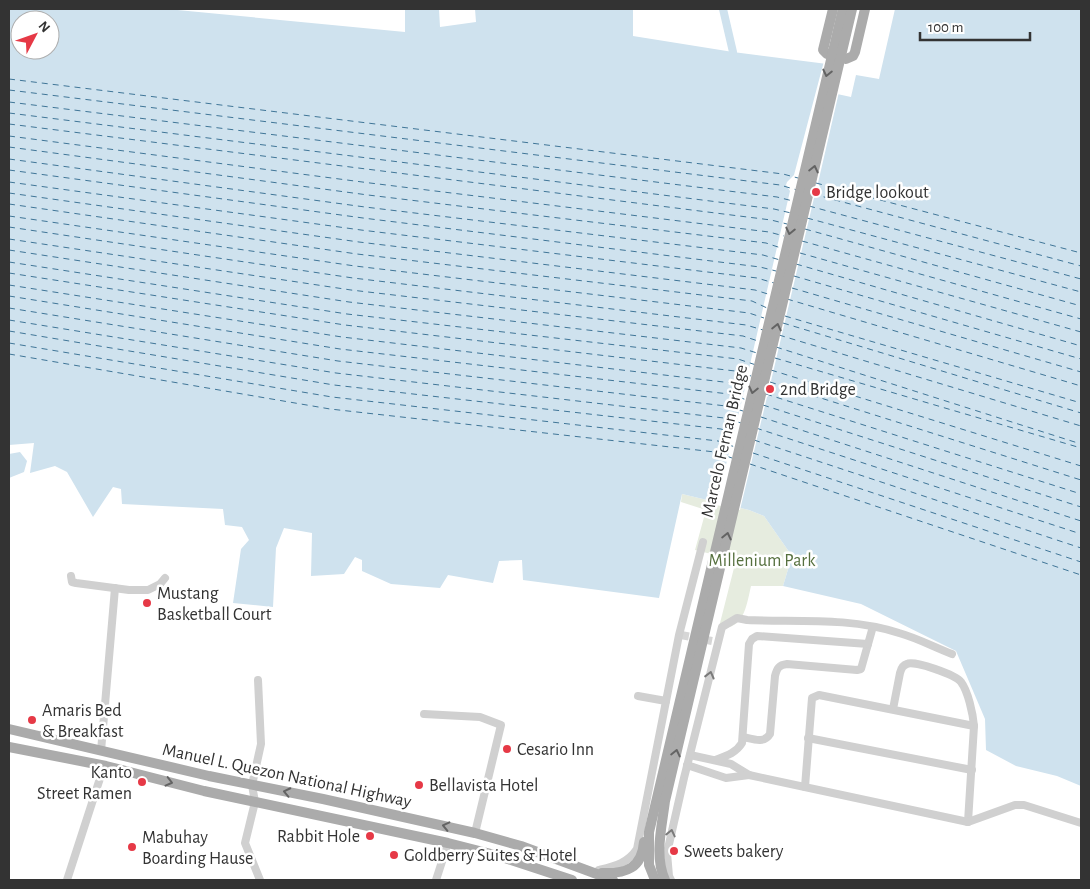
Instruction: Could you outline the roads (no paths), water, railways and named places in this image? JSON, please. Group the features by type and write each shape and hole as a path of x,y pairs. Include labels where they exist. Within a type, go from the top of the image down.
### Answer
{"main road":[{"path":"832,9 823,50 827,54 846,59 850,58 855,52 865,9"},
{"name":"Marcelo Fernan Bridge","path":"655,880 649,865 649,832 843,9"},
{"name":"Marcelo Fernan Bridge","path":"665,880 661,866 659,846 665,801 852,9"},
{"path":"593,872 617,874 625,872 640,857 643,849 649,798 694,610 707,582"},
{"name":"Manuel L. Quezon National Highway","path":"9,729 252,785 475,833 521,846 613,880"},
{"name":"Manuel L. Quezon National Highway","path":"9,747 104,766 255,802 448,843 517,861 572,880"},
{"path":"517,861 521,846"},
{"path":"647,880 653,870 659,846"}],"street":[{"path":"593,872 623,863 632,857 637,850 680,635 703,542"},
{"path":"71,576 72,582 76,583 129,590 148,590 160,584 165,578"},
{"path":"100,751 115,588"},
{"path":"671,880 667,853 715,642 722,627 737,618 755,621 820,621 871,627 899,633 952,654"},
{"path":"743,737 762,741 767,739 770,734 776,669 780,665 861,669 872,630"},
{"path":"715,760 731,754 739,748 743,737 749,644 752,639 757,636 868,644"},
{"path":"894,709 902,667 907,664 914,663 950,675 961,681 973,712 974,726 968,822"},
{"path":"258,680 261,744 252,785 255,802 245,843 260,880"},
{"path":"805,787 812,698 819,695 974,726"},
{"path":"638,696 666,701"},
{"path":"424,714 480,717 501,724 475,833"},
{"path":"808,738 972,770"},
{"path":"690,755 731,764 749,775 968,822 1015,805 1024,805 1081,823"},
{"path":"687,765 726,778 749,775"},
{"path":"67,880 104,766"},
{"path":"436,880 448,843"}],"water":[{"path":"9,9 167,9 405,32 405,9 439,9 440,27 476,22 475,9 633,9 633,36 733,52 835,65 828,92 851,97 856,75 879,79 895,9 1081,9 1081,786 1057,776 1016,766 986,750 985,719 956,651 861,604 783,586 792,556 764,516 749,510 682,494 659,598 523,580 522,560 499,561 493,583 448,575 440,588 391,584 362,571 362,560 355,557 344,574 311,576 312,533 284,528 276,548 273,607 233,603 241,549 249,540 242,527 225,525 223,509 122,504 121,489 113,487 93,517 67,472 55,466 30,473 34,443 9,445"},
{"path":"20,452 27,461 24,472 9,478 9,454"}],"waterway":[{"path":"723,9 733,52"}],"tunnel":[{"path":"681,635 712,641"}],"place":[{"name":"Bridge lookout","path":"816,192"},
{"name":"2nd Bridge","path":"770,389"},
{"name":"Mustang Basketball Court","path":"147,603"},
{"name":"Amaris Bed & Breakfast","path":"32,720"},
{"name":"Cesario Inn","path":"507,749"},
{"name":"Kanto Street Ramen","path":"142,782"},
{"name":"Bellavista Hotel","path":"419,785"},
{"name":"Rabbit Hole","path":"370,836"},
{"name":"Mabuhay Boarding Hause","path":"132,847"},
{"name":"Sweets bakery","path":"674,851"},
{"name":"Goldberry Suites & Hotel","path":"394,855"}],"park label":[{"name":"Millenium Park","path":"762,560"}]}
